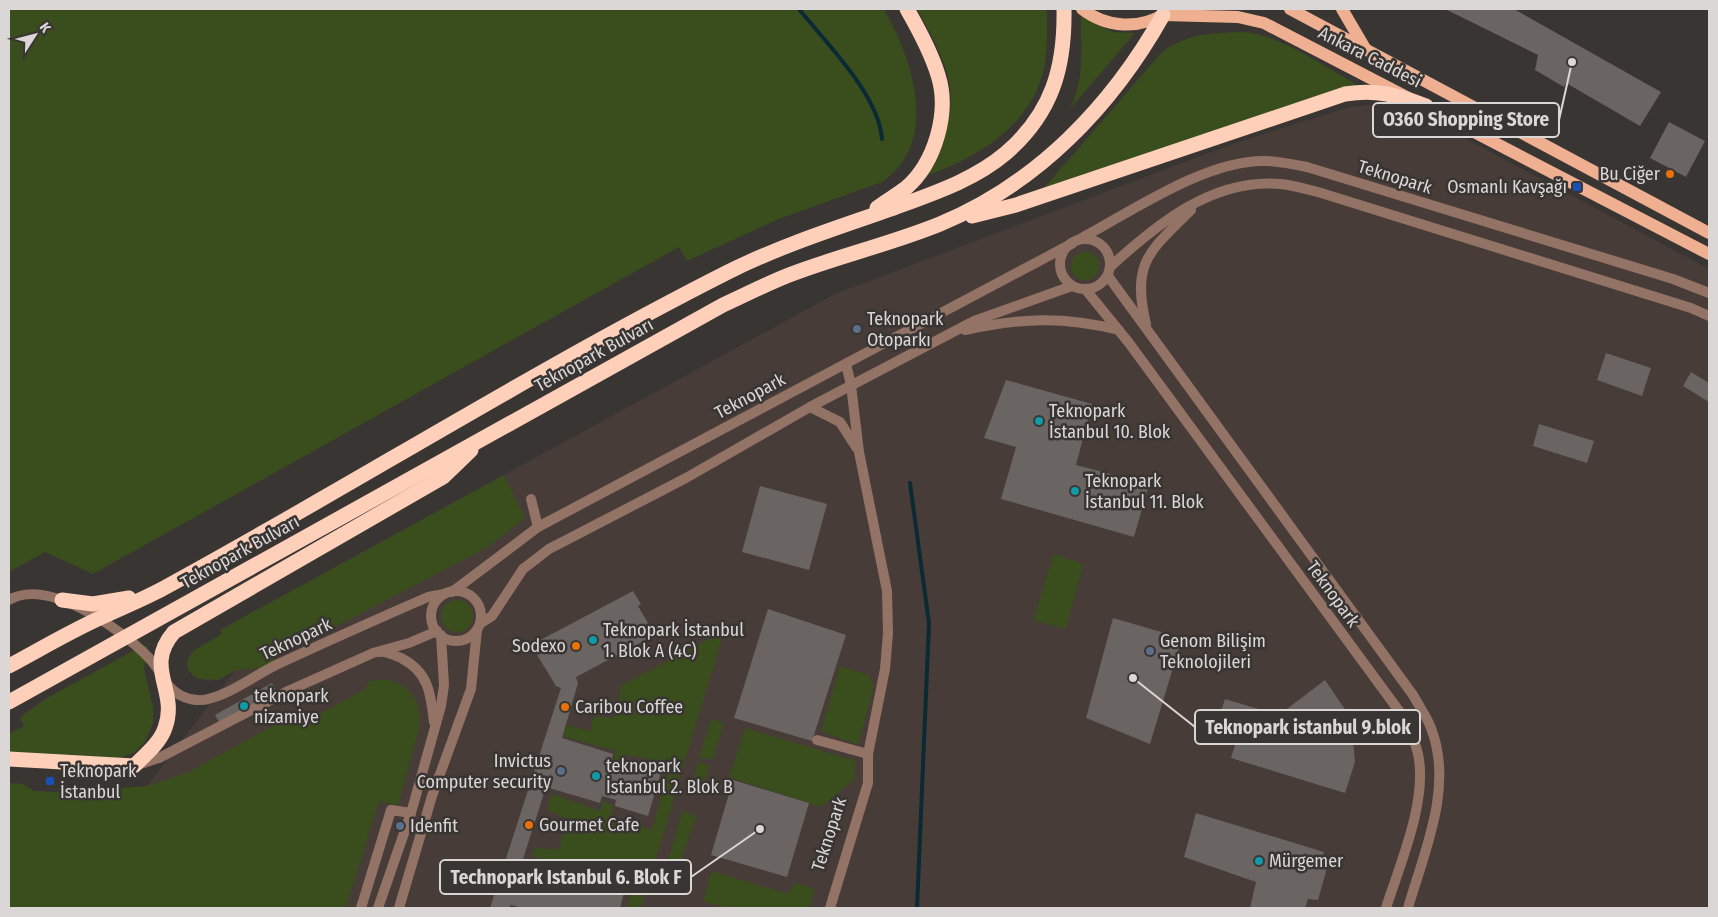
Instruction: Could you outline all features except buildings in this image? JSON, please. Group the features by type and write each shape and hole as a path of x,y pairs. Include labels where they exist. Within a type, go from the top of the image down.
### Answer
{"highway":[{"path":"859,220 907,187 927,161 937,138 942,110 939,77 923,38 907,9"},
{"name":"Teknopark Bulvarı","path":"9,666 99,618 162,589 507,393 719,277 780,249 968,178 1004,155 1045,107 1055,86 1063,40 1064,9"},
{"name":"Teknopark Bulvarı","path":"9,702 481,439 752,291 790,274 939,224 976,208 1009,189 1084,125 1135,62 1168,12"},
{"path":"939,224 1016,205 1345,94 1372,92 1394,94 1426,106"},
{"path":"9,759 134,766 159,739 166,727 168,702 160,653 164,643 174,632 443,477 481,439"},
{"path":"62,600 94,604 114,602 162,589"}],"main road":[{"path":"1082,9 1101,21 1127,26 1140,24 1168,12"},
{"name":"Ankara Caddesi","path":"1290,9 1709,233"},
{"path":"1342,9 1366,50"},
{"name":"Ankara Caddesi","path":"1168,12 1238,17 1264,22 1709,254"}],"street":[{"name":"Teknopark","path":"378,908 410,813 434,729 444,685 439,633 432,622 432,614 438,600 538,527 1208,172 1250,162 1280,162 1307,167 1673,279 1709,293"},
{"name":"Teknopark","path":"1386,908 1410,831 1420,786 1418,755 1409,728 1402,714 1118,330 1086,290 1099,286 1109,271 1164,222 1202,199 1232,187 1248,184 1281,184 1295,186 1690,308 1709,316"},
{"name":"Teknopark","path":"1147,329 1140,303 1139,283 1145,263 1162,238 1202,199"},
{"name":"Teknopark","path":"1075,241 1090,240 1102,245 1109,255 1109,271 1147,329 1412,695 1432,729 1439,762 1439,789 1430,835 1408,908"},
{"path":"1075,241 1064,252 1060,264 1063,276 1072,286 1086,290"},
{"path":"134,766 159,758 288,691 373,653 409,644 439,633 456,641 471,636 492,616 523,569 539,555 686,478 810,407 952,333 994,312 1072,286"},
{"path":"952,333 995,324 1035,319 1078,321 1118,330"},
{"name":"Teknopark","path":"830,908 868,784 868,754 885,669 889,614 882,559 859,452 851,385 846,364"},
{"name":"Teknopark","path":"810,407 840,422 859,452"},
{"path":"530,498 538,527"},
{"name":"Teknopark","path":"165,683 188,698 207,700 274,666 428,596 448,593"},
{"path":"399,908 432,796 471,689 479,627 479,606 475,599 468,594 448,593"},
{"path":"9,600 20,594 32,594 62,600 99,618 127,637 150,658 165,683"},
{"name":"Teknopark","path":"373,653 383,652 400,658 423,674 430,689 434,729"},
{"path":"818,740 868,754"},
{"name":"Teknopark","path":"823,908 861,788 869,771"},
{"path":"362,908 391,810 410,813"}],"shaded area":[{"path":"1370,105 1398,107 1418,113 1709,269 1709,908 9,908 9,783 23,784 34,791 101,794 109,789 127,790 147,786 235,671 210,681 194,677 188,670 187,661 189,656 222,634 220,630 835,294 1235,143 1350,107"}],"green space":[{"path":"9,9 884,9 904,51 911,75 916,99 916,123 911,145 900,165 882,182 779,219 687,261 679,247 93,574 45,552 9,572"},
{"path":"917,9 1046,9 1047,14 1043,74 1032,99 1022,115 1009,128 979,151 928,175 947,127 950,90 947,72 940,53"},
{"path":"1081,15 1113,32 1135,33 1070,109 1080,73"},
{"path":"1244,32 1258,34 1287,45 1356,84 1044,188 1162,52 1181,41 1201,35"},
{"path":"1085,252 1095,256 1099,266 1095,276 1085,280 1075,276 1071,266 1075,256"},
{"path":"504,475 525,518 488,547 335,627 325,626 277,652 274,666 236,670 218,680 198,679 188,670 187,661 193,651 222,634 220,630"},
{"path":"1054,554 1083,564 1066,629 1033,620"},
{"path":"457,600 463,601 468,605 472,610 472,622 468,627 463,631 457,632 451,631 446,627 442,622 441,616 442,610 446,605 451,601"},
{"path":"724,631 641,908 627,908 633,887 591,875 589,881 579,878 581,871 533,856 536,847 558,850 568,820 547,809 552,794 600,811 603,801 613,805 611,817 652,830 669,765 627,754 623,766 613,762 616,751 563,736 567,725 590,731 594,716 614,718 622,685"},
{"path":"142,646 148,646 144,669 153,708 153,723 146,740 135,752 120,758 9,754 9,734 24,726 20,717 47,698"},
{"path":"840,666 868,675 874,686 858,745 821,731"},
{"path":"386,679 402,686 413,696 419,711 419,728 398,806 379,801 346,908 9,908 9,783 23,784 34,791 101,794 109,789 147,786 189,772 298,712 318,715 365,689 369,681"},
{"path":"711,719 724,723 713,759 699,758"},
{"path":"745,728 856,761 854,780 821,807 729,777"},
{"path":"698,762 710,766 703,785 692,784"},
{"path":"683,810 696,817 673,884 661,883"},
{"path":"712,871 788,894 795,883 815,889 809,908 726,908 703,901"}],"waterway":[{"path":"799,9 862,87 879,122 882,139"},
{"path":"910,483 929,623 917,908"}],"place":[{"name":"O360 Shopping Store","path":"1572,62"},
{"name":"Bu Ciğer","path":"1670,174"},
{"name":"Osmanlı Kavşağı","path":"1577,187"},
{"name":"Teknopark Otoparkı","path":"857,329"},
{"name":"Teknopark İstanbul 10. Blok","path":"1039,421"},
{"name":"Teknopark İstanbul 11. Blok","path":"1075,491"},
{"name":"Teknopark İstanbul 1. Blok A (4C)","path":"593,640"},
{"name":"Sodexo","path":"576,646"},
{"name":"Genom Bilişim Teknolojileri","path":"1150,651"},
{"name":"Teknopark istanbul 9.blok","path":"1133,678"},
{"name":"teknopark nizamiye","path":"244,706"},
{"name":"Caribou Coffee","path":"565,707"},
{"name":"Invictus Computer security","path":"561,771"},
{"name":"teknopark İstanbul 2. Blok B","path":"596,776"},
{"name":"Teknopark İstanbul","path":"50,781"},
{"name":"Gourmet Cafe","path":"529,825"},
{"name":"Idenfit","path":"400,826"},
{"name":"Technopark Istanbul 6. Blok F","path":"760,829"},
{"name":"Mürgemer","path":"1259,861"}]}
